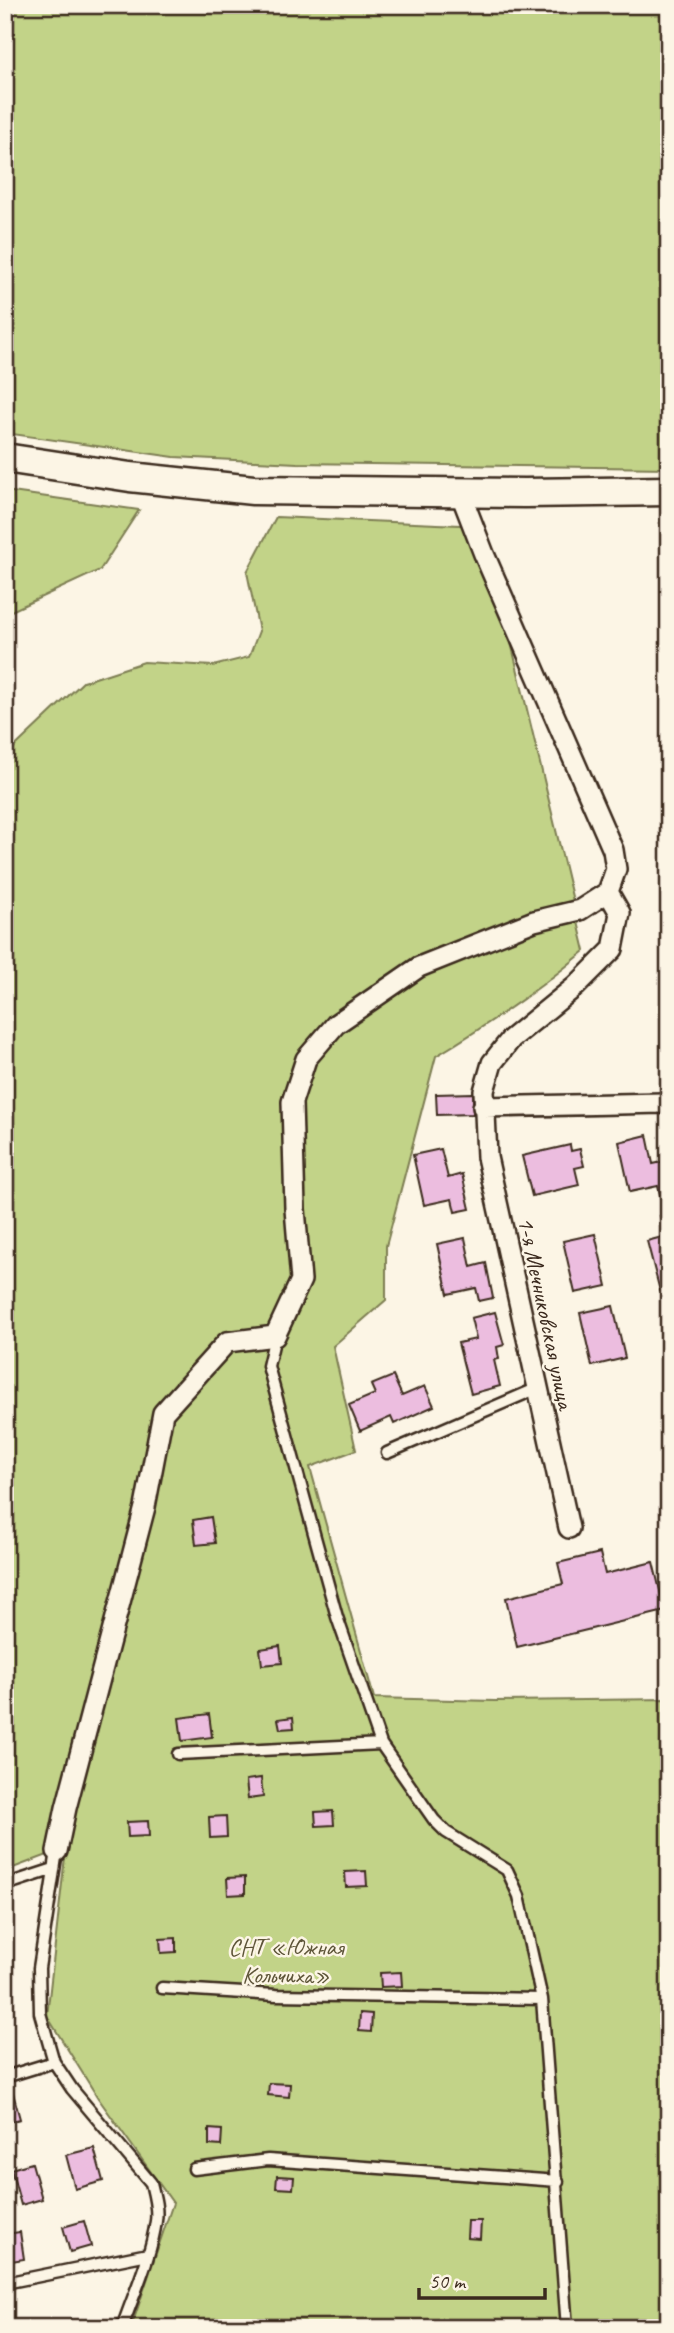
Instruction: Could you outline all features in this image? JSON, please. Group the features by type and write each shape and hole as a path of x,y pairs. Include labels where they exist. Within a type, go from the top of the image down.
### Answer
{"main road":[{"path":"5,458 130,477 253,490 669,491"}],"street":[{"path":"56,1860 66,1808 145,1507 163,1413 227,1342 275,1336 301,1280 295,1209 292,1102 306,1059 336,1024 419,967 534,921 580,910 608,892 616,869 614,850 484,554 460,492"},
{"name":"1-я Мечниковская улица","path":"569,1528 487,1157 484,1091 492,1063 511,1039 576,986 613,949 620,913 608,892"},
{"path":"484,1108 669,1105"}],"lane":[{"path":"275,1336 268,1366 337,1617 381,1744 434,1820 446,1832 507,1870 519,1896 542,1998 558,2181 567,2328"},
{"path":"387,1453 538,1388"},
{"path":"178,1754 381,1744"},
{"path":"5,1885 56,1860"},
{"path":"56,1860 39,1968 40,2013 54,2062 72,2090 151,2183 157,2219 148,2254 122,2328"},
{"path":"162,1988 276,1996 542,1998"},
{"path":"5,2077 54,2062"},
{"path":"194,2169 268,2160 558,2181"},
{"path":"5,2283 148,2254"}],"green space":[{"path":"5,5 669,5 669,468 297,463 174,457 5,433"},
{"path":"5,491 139,510 100,570 5,614"},
{"name":"СНТ «Южная Кольчиха»","path":"276,517 483,526 585,951 513,1006 436,1056 386,1246 386,1300 333,1346 356,1450 310,1467 374,1698 494,1701 669,1699 669,2328 131,2328 173,2203 98,2098 47,2016 66,1848 5,1871 5,756 83,682 144,662 213,666 249,657 259,631 247,572"}],"building":[{"path":"473,1093 473,1114 437,1115 436,1094"},
{"path":"647,1135 653,1164 667,1161 669,1197 661,1199 658,1186 630,1192 619,1142"},
{"path":"570,1145 571,1151 580,1149 584,1166 575,1168 579,1185 532,1196 522,1156"},
{"path":"441,1149 448,1178 462,1174 470,1209 455,1212 452,1199 424,1205 413,1155"},
{"path":"669,1213 669,1289 660,1291 647,1241 666,1236 660,1216"},
{"path":"595,1234 607,1286 575,1293 563,1241"},
{"path":"465,1238 471,1267 486,1263 493,1298 479,1301 476,1288 448,1294 437,1244"},
{"path":"613,1306 625,1358 592,1366 580,1313"},
{"path":"495,1312 504,1345 497,1347 499,1359 494,1360 500,1386 471,1394 458,1343 476,1339 471,1318"},
{"path":"393,1376 402,1396 425,1386 434,1406 394,1424 391,1417 360,1431 349,1405 375,1394 371,1385"},
{"path":"211,1517 215,1543 196,1545 193,1520"},
{"path":"600,1553 605,1574 653,1562 665,1611 517,1647 506,1598 563,1584 558,1563"},
{"path":"280,1646 282,1663 262,1665 260,1649"},
{"path":"209,1714 212,1737 182,1741 179,1718"},
{"path":"293,1717 294,1728 280,1729 278,1719"},
{"path":"261,1778 263,1797 248,1799 246,1780"},
{"path":"333,1811 334,1825 316,1826 315,1812"},
{"path":"226,1816 227,1837 210,1838 209,1817"},
{"path":"148,1821 149,1836 128,1837 127,1822"},
{"path":"366,1871 367,1886 346,1887 345,1872"},
{"path":"245,1877 245,1894 228,1895 227,1878"},
{"path":"176,1938 176,1952 161,1953 160,1939"},
{"path":"401,1972 402,1986 381,1987 380,1973"},
{"path":"360,2013 372,2014 371,2032 359,2031"},
{"path":"269,2083 290,2084 289,2097 268,2095"},
{"path":"13,2093 20,2119 5,2123 5,2095"},
{"path":"209,2129 222,2130 221,2146 209,2145"},
{"path":"94,2148 103,2181 75,2189 66,2155"},
{"path":"32,2163 42,2199 21,2205 11,2169"},
{"path":"277,2176 294,2177 293,2189 276,2188"},
{"path":"84,2221 91,2246 70,2252 63,2227"},
{"path":"468,2221 481,2221 480,2239 467,2238"},
{"path":"20,2232 24,2259 5,2262 5,2234"}]}
